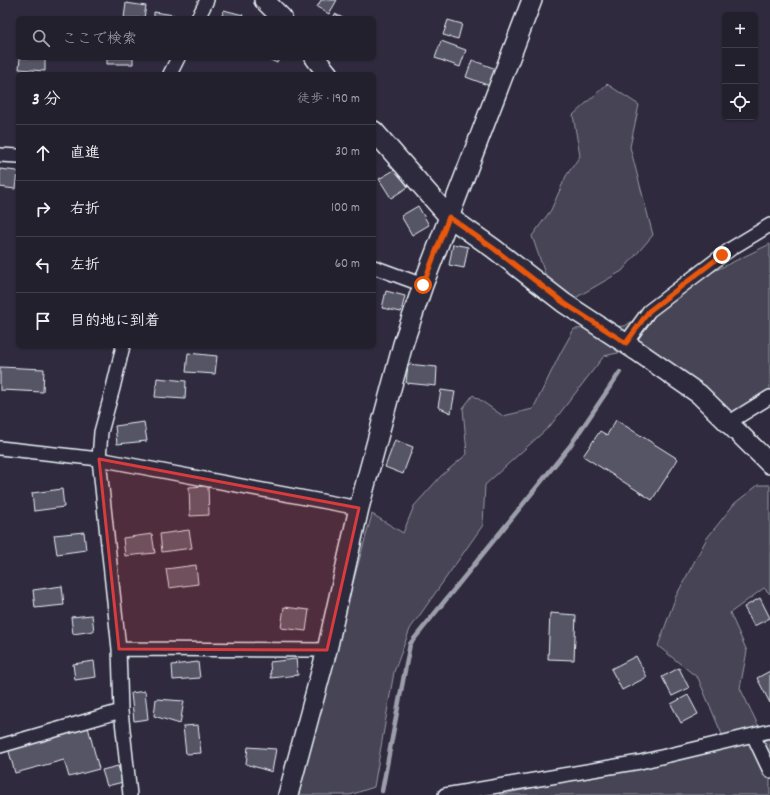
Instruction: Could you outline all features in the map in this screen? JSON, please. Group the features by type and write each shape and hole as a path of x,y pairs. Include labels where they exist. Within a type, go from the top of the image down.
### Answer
{"street":[{"path":"199,16 207,0"},
{"path":"264,0 280,16"},
{"path":"288,795 327,650 359,508 402,344 423,285 532,0"},
{"path":"171,72 177,60"},
{"path":"317,60 326,72"},
{"path":"376,133 449,217 493,248 564,303 626,343 699,394 770,464"},
{"path":"0,155 16,156"},
{"path":"626,343 649,311 732,248 770,225"},
{"path":"376,268 423,285"},
{"path":"122,348 101,432 99,459 119,649 121,711 130,795"},
{"path":"728,423 770,397"},
{"path":"0,448 99,459 359,508"},
{"path":"119,649 327,650"},
{"path":"0,746 121,711"},
{"path":"445,795 640,762 770,731"},
{"path":"753,735 770,771"}],"highlighted area":[{"path":"99,459 359,508 327,650 119,649"}],"shaded area":[{"path":"607,84 639,105 630,147 653,235 622,271 577,297 552,294 532,236 551,210 566,176 580,156 573,115"},
{"path":"770,244 770,397 737,417 645,347 604,356 550,426 485,485 483,525 410,629 394,672 374,787 350,795 294,795 372,514 403,533 414,506 441,476 467,454 463,408 473,395 503,416 533,409 574,329 625,326 679,288"},
{"path":"758,485 770,485 770,594 764,588 730,613 747,651 740,688 759,727 723,737 698,678 658,646 676,596 707,538 735,503"},
{"path":"770,739 770,795 499,795"}],"building":[{"path":"321,0 337,0 329,14 317,7"},
{"path":"126,3 146,6 144,16 124,16"},
{"path":"224,10 243,15 243,16 222,16"},
{"path":"154,12 174,15 174,16 154,16"},
{"path":"448,20 462,24 458,39 443,35"},
{"path":"441,41 466,50 460,67 435,58"},
{"path":"20,60 45,60 45,71 19,69"},
{"path":"107,60 133,60 133,64 107,64"},
{"path":"270,60 279,60 277,63"},
{"path":"472,60 496,69 490,86 466,77"},
{"path":"0,169 16,171 15,189 0,187"},
{"path":"396,169 408,187 391,198 379,179"},
{"path":"418,206 429,225 412,235 401,216"},
{"path":"453,244 468,247 464,268 449,265"},
{"path":"386,291 405,296 401,312 382,308"},
{"path":"188,353 217,356 215,374 186,372"},
{"path":"408,364 437,367 436,386 406,383"},
{"path":"0,367 44,369 43,392 0,390"},
{"path":"157,378 186,381 185,399 155,397"},
{"path":"441,390 455,392 451,413 438,407"},
{"path":"616,420 678,459 652,500 583,456 600,431 607,435"},
{"path":"144,422 147,441 117,444 115,426"},
{"path":"395,440 413,447 403,474 385,467"},
{"path":"208,486 209,515 190,516 189,487"},
{"path":"62,489 64,507 34,511 32,493"},
{"path":"189,530 192,548 162,552 160,534"},
{"path":"84,532 86,550 57,554 54,535"},
{"path":"152,534 155,553 125,556 123,538"},
{"path":"196,565 198,584 169,588 166,569"},
{"path":"62,586 64,605 35,608 33,590"},
{"path":"760,598 770,618 754,626 744,607"},
{"path":"284,607 309,610 306,631 281,628"},
{"path":"550,613 576,615 574,660 548,659"},
{"path":"92,615 94,631 73,634 71,617"},
{"path":"636,656 647,677 622,690 611,669"},
{"path":"296,659 298,675 271,678 270,662"},
{"path":"94,661 96,677 75,680 73,664"},
{"path":"198,662 200,678 173,680 172,665"},
{"path":"679,668 689,688 672,696 662,677"},
{"path":"770,671 770,703 757,678"},
{"path":"145,691 148,719 134,721 131,693"},
{"path":"688,695 698,714 681,723 671,704"},
{"path":"156,699 184,701 180,724 154,716"},
{"path":"198,725 201,753 186,754 183,726"},
{"path":"88,727 99,769 69,777 64,760 15,773 8,748"},
{"path":"248,747 276,749 272,772 246,764"},
{"path":"118,766 123,782 107,786 102,770"}],"waterway":[{"path":"382,791 410,644 570,446 620,372"}],"route":[{"path":"423,285 449,217 493,248 564,303 626,343 649,311 722,255"}]}
